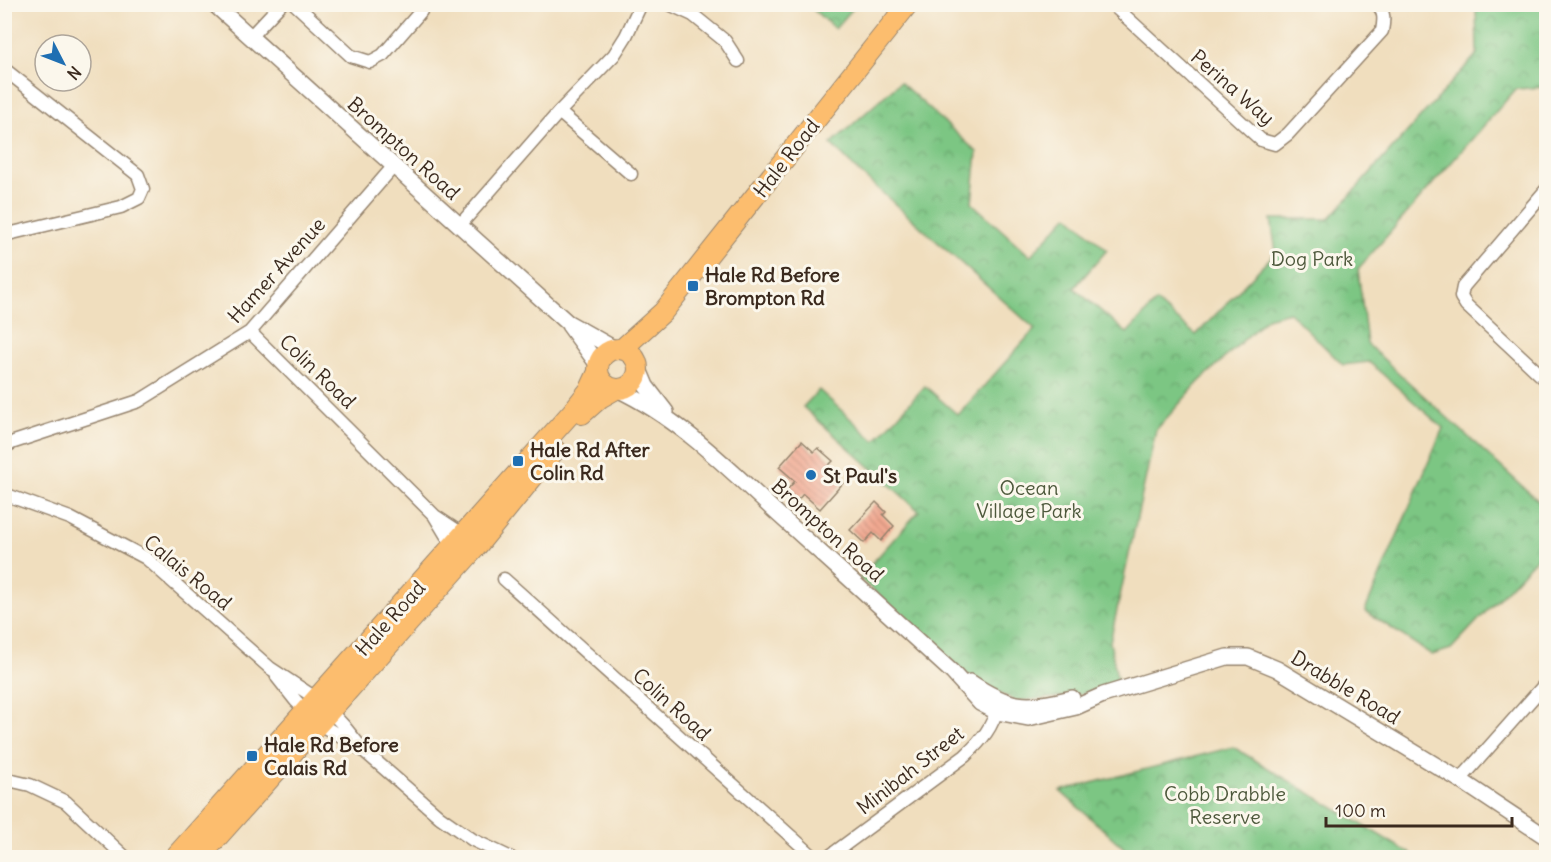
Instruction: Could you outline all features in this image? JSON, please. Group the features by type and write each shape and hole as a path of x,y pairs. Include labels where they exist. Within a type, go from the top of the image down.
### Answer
{"main road":[{"name":"Hale Road","path":"618,349 663,312 908,4"},
{"name":"Hale Road","path":"638,366 663,312"},
{"path":"618,349 629,352 635,358 638,366 635,380 630,385 616,389 604,384 598,369 601,358 607,352 618,349"},
{"name":"Hale Road","path":"465,546 590,389 598,369"},
{"name":"Hale Road","path":"199,858 318,711 465,546 539,471 583,413 600,398 616,389"},
{"name":"Hale Road","path":"174,858 318,711"}],"street":[{"name":"Brompton Road","path":"214,4 567,322 598,369"},
{"path":"250,37 281,4"},
{"path":"296,4 351,56 370,62 383,55 422,11"},
{"path":"460,225 559,112 614,55 641,4"},
{"path":"669,4 693,15 725,40 738,61"},
{"name":"Perina Way","path":"1112,4 1261,140 1275,144 1288,134 1382,30 1385,19 1377,4"},
{"path":"4,69 138,175 144,189 139,198 122,207 4,235"},
{"path":"559,112 631,174"},
{"name":"Hamer Avenue","path":"4,447 140,401 250,332 393,167"},
{"path":"1546,190 1463,287 1461,297 1546,380"},
{"name":"Brompton Road","path":"567,322 618,349"},
{"name":"Colin Road","path":"250,332 434,515 446,535 465,546"},
{"name":"Brompton Road","path":"638,366 646,386 673,422"},
{"name":"Brompton Road","path":"616,389 651,406 673,422 734,473 952,672 980,703 999,706"},
{"name":"Calais Road","path":"4,494 70,518 146,558 318,711 344,724 363,750 440,817 473,840 511,858"},
{"name":"Colin Road","path":"504,579 815,858"},
{"name":"Drabble Road","path":"999,706 1028,718 1076,707 1103,695 1227,657 1248,657 1277,669 1460,780 1546,837"},
{"path":"1460,780 1546,683"},
{"name":"Minibah Street","path":"827,858 965,756 984,738 999,706"},
{"path":"4,779 30,786 66,802 126,857"}],"green space":[{"path":"808,5 856,5 835,29"},
{"name":"Ocean Village Park","path":"1476,5 1546,5 1546,87 1516,89 1358,269 1367,344 1546,508 1546,548 1451,649 1432,655 1365,611 1443,428 1369,362 1343,365 1289,312 1267,318 1198,383 1156,430 1110,642 1118,683 1075,696 1016,701 974,681 859,578 919,511 803,407 819,390 875,441 925,386 958,415 1035,329 859,172 831,144 900,82 977,152 972,203 1030,256 1068,215 1107,250 1074,288 1127,333 1156,302 1196,335 1276,252 1271,219 1329,219 1477,54"},
{"name":"Cobb Drabble Reserve","path":"1233,747 1416,857 1134,857 1060,791"}],"building":[{"name":"St Paul's","path":"802,441 814,452 818,448 833,461 826,468 843,483 820,509 803,494 797,501 786,491 795,481 779,467"},
{"path":"876,502 886,512 883,515 894,526 881,541 873,533 864,543 850,530"}],"place":[{"name":"Hale Rd Before Brompton Rd","path":"693,286"},
{"name":"Hale Rd After Colin Rd","path":"518,461"},
{"name":"St Paul's","path":"811,475"},
{"name":"Hale Rd Before Calais Rd","path":"252,756"}],"park label":[{"name":"Dog Park","path":"1312,258"}]}
